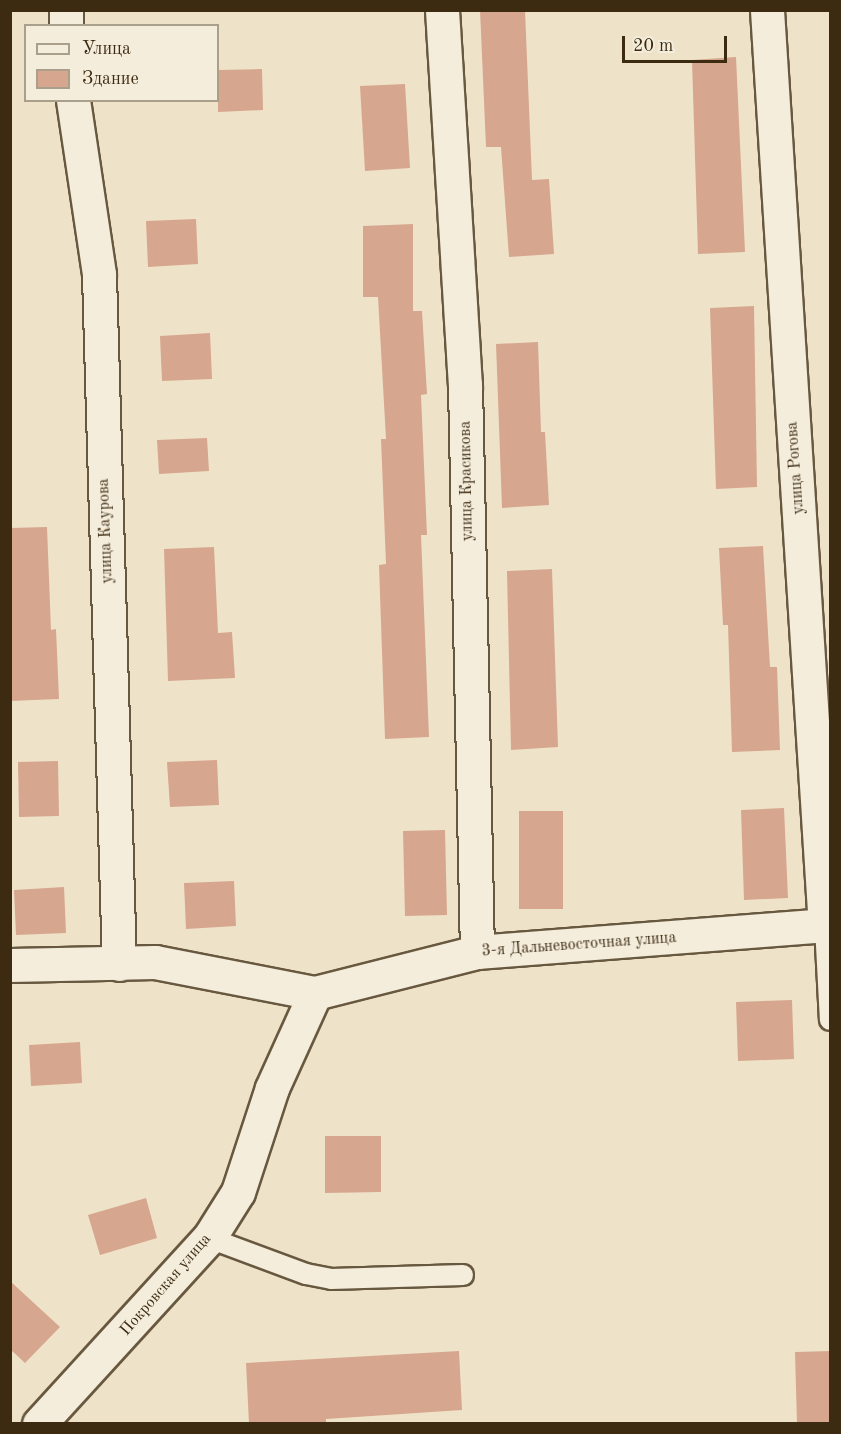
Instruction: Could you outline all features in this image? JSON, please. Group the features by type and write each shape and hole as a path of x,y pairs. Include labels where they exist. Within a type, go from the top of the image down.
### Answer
{"street":[{"name":"улица Красикова","path":"442,10 465,385 477,952"},
{"name":"улица Рогова","path":"766,10 828,926"},
{"name":"улица Каурова","path":"73,102 99,275 119,964"},
{"name":"3-я Дальневосточная улица","path":"10,966 155,962 315,993 477,952 828,926"},
{"name":"Покровская улица","path":"39,1424 209,1238 238,1192 272,1088 315,993"}],"lane":[{"path":"828,926 831,1020"},
{"path":"209,1238 306,1274 331,1279 463,1275"}],"building":[{"path":"480,10 525,10 532,180 549,179 554,254 509,257 501,147 486,147"},
{"path":"736,57 745,252 698,254 692,60"},
{"path":"262,69 263,110 218,112 219,70"},
{"path":"405,84 410,168 365,171 360,86"},
{"path":"196,219 198,264 148,267 146,221"},
{"path":"413,224 413,311 422,311 427,394 421,395 427,535 421,535 429,737 385,739 379,565 386,564 381,439 386,439 378,297 363,297 363,226"},
{"path":"754,306 757,487 716,489 710,308"},
{"path":"210,333 212,379 162,381 160,336"},
{"path":"538,342 541,432 545,432 549,505 502,508 496,344"},
{"path":"207,438 209,471 159,474 157,440"},
{"path":"47,527 51,630 56,629 59,699 10,701 10,528"},
{"path":"763,546 770,667 777,667 780,750 732,752 728,625 723,625 719,548"},
{"path":"214,547 218,633 232,632 235,678 168,681 164,549"},
{"path":"552,569 558,747 511,750 507,571"},
{"path":"217,760 219,805 170,807 167,762"},
{"path":"58,761 59,816 19,817 18,762"},
{"path":"784,808 788,898 744,900 741,810"},
{"path":"519,811 563,811 563,909 519,909"},
{"path":"445,830 447,915 405,916 403,831"},
{"path":"234,881 236,926 186,929 184,883"},
{"path":"64,887 66,933 16,935 14,890"},
{"path":"792,1000 794,1059 738,1061 736,1002"},
{"path":"80,1042 82,1083 31,1086 29,1045"},
{"path":"325,1136 381,1136 381,1192 325,1193"},
{"path":"146,1198 157,1238 100,1255 88,1215"},
{"path":"10,1281 60,1327 25,1363 10,1349"},
{"path":"459,1351 462,1410 326,1419 326,1424 249,1424 246,1363"},
{"path":"831,1351 831,1424 797,1424 795,1352"}]}
